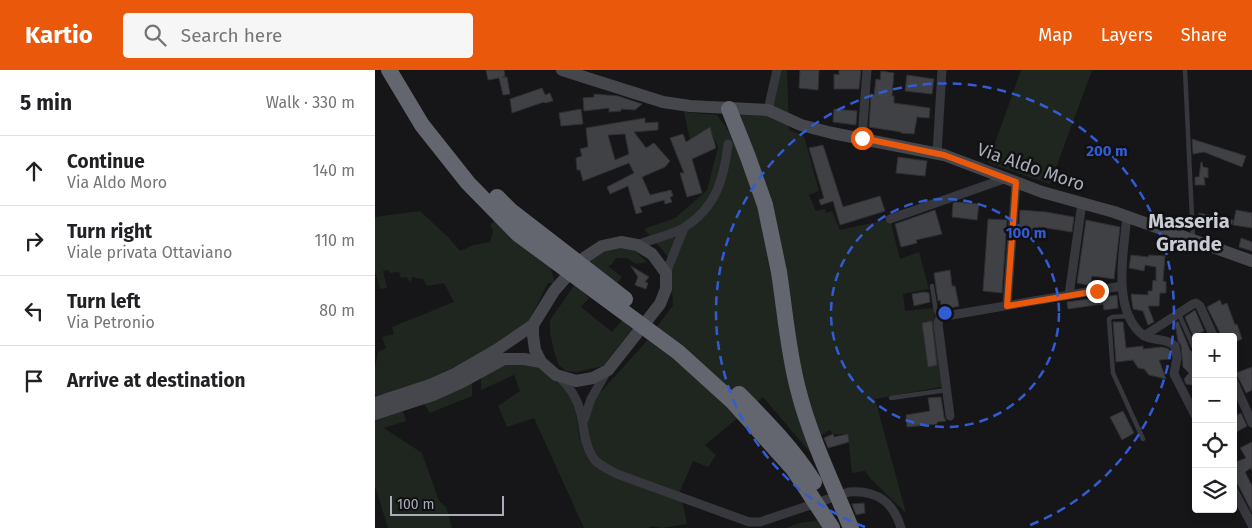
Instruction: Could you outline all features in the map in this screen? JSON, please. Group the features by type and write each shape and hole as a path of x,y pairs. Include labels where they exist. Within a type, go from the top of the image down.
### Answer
{"highway":[{"path":"389,70 422,125 468,183 518,234 678,352 732,401 794,470 832,528"},
{"path":"401,70 431,119 476,176 510,210 719,374 773,427 800,459 843,528"},
{"path":"729,109 765,205 779,272 788,340 798,390 814,440 851,528"}],"street":[{"path":"562,70 663,102 729,109 768,110 777,70"},
{"path":"862,138 867,70"},
{"path":"937,153 942,70"},
{"name":"Via Aldo Moro","path":"768,110 794,122 832,133 937,153 1042,192 1127,216 1252,261"},
{"path":"637,245 684,228 707,208 718,190 725,166 728,144"},
{"path":"891,219 1001,180 1010,180 1007,306"},
{"path":"1069,296 1081,203"},
{"path":"1127,216 1122,268 1125,308 1143,336 1172,343 1175,346 1177,358 1174,374 1192,408"},
{"path":"583,425 591,399 608,370 660,304 666,289 665,272 684,228"},
{"path":"375,403 430,385 455,374 498,349 533,325 554,291 581,260 602,246 621,242 637,245 652,254 665,272"},
{"path":"950,416 938,324 940,318 1122,286"},
{"path":"1143,336 1193,304 1199,304 1212,333"},
{"path":"533,325 535,350 541,362 564,381 577,400 586,443 592,456 600,464 617,474 749,522 760,522 849,492 863,491 879,495 892,509 899,520 901,528"},
{"path":"375,414 433,395 462,382 504,359 524,359 541,362"},
{"path":"557,375 576,381 593,378 608,370"},
{"path":"1237,389 1252,423"},
{"path":"1237,496 1252,524"}],"lane":[{"path":"1185,70 1193,239"},
{"path":"932,286 936,312 940,318"},
{"path":"1178,312 1192,344"},
{"path":"1129,316 1112,317 1109,319 1111,363 1115,380 1143,439"},
{"path":"891,398 947,390"}],"shaded area":[{"path":"779,70 787,70 789,130 804,136 819,191 809,195 816,211 825,209 826,213 832,211 840,230 890,219 900,259 919,252 929,289 903,294 905,311 933,308 946,386 875,399 906,513 865,471 852,473 848,434 833,434 830,430 820,436 820,464 763,397 705,445 716,455 708,467 693,461 680,491 687,524 662,528 651,526 649,528 584,528 534,418 507,427 498,406 520,391 514,375 481,390 481,376 502,364 537,365 567,391 575,405 580,440 588,406 645,343 673,305 670,259 644,229 675,218 707,190 718,147 710,128 690,140 684,112 717,115 741,148 749,143 740,113 764,113"},
{"path":"1021,70 1092,70 1050,184 988,163"},
{"path":"420,211 460,251 473,245 490,242 493,230 490,226 495,219 550,266 555,283 548,283 529,321 469,364 384,396 375,395 375,368 378,352 386,348 382,337 394,334 392,327 454,302 444,283 427,286 423,279 412,277 411,283 406,277 401,278 399,272 390,273 388,270 383,271 387,288 380,289 375,271 375,217"},
{"path":"615,247 633,249 647,262 636,264 627,258 616,258 608,266 622,277 615,286 584,263 597,252"},
{"path":"575,284 589,298 581,307 612,332 622,320 632,329 603,366 577,372 566,371 559,365 550,333 550,320"},
{"path":"472,382 472,396 430,413 424,404"},
{"path":"403,411 406,421 384,428 422,453 439,501 446,507 452,528 388,528 375,486 375,420"},
{"path":"820,520 823,528 786,528 799,523"}],"building":[{"path":"486,70 504,70 510,94 503,95 499,78 488,80"},
{"path":"800,70 819,70 818,90 799,88"},
{"path":"839,70 861,70 859,89 834,89 834,74 839,75"},
{"path":"881,71 894,73 892,96 894,96 894,103 930,108 929,118 917,117 914,134 869,127 871,94 874,95 876,79 880,80"},
{"path":"907,75 934,79 932,94 905,91"},
{"path":"542,88 545,95 550,93 553,101 544,102 512,113 510,99"},
{"path":"594,94 618,96 642,104 635,110 621,109 621,111 609,112 609,108 584,111 583,98 594,97"},
{"path":"581,109 583,124 561,126 559,113"},
{"path":"834,109 857,111 856,125 833,122"},
{"path":"645,118 645,123 658,122 658,130 634,132 646,148 654,143 670,161 665,167 642,177 650,195 671,190 673,196 670,197 672,202 665,204 664,200 640,207 642,212 636,214 628,186 610,194 607,187 634,173 629,163 583,181 580,170 577,170 576,158 582,156 580,149 588,147 586,128","holes":["625,134 629,154 615,160 608,135"]},
{"path":"710,127 716,148 692,159 702,193 687,197 680,173 684,173 670,138 683,134 686,142"},
{"path":"1192,139 1246,156 1242,167 1204,152 1193,154"},
{"path":"823,145 843,207 880,196 885,211 840,225 833,201 821,205 819,200 824,198 809,148"},
{"path":"898,157 927,161 925,176 896,173"},
{"path":"1201,162 1203,167 1208,168 1208,178 1204,177 1205,185 1195,185 1195,177 1199,177"},
{"path":"953,203 979,204 977,220 952,217"},
{"path":"935,210 942,234 916,240 917,243 901,247 895,224"},
{"path":"1020,210 1074,217 1072,232 1039,227 1039,237 1031,235 1031,228 1019,227"},
{"path":"1236,210 1252,213 1252,228 1233,225"},
{"path":"1199,213 1233,220 1232,225 1198,220"},
{"path":"988,219 1007,220 1002,293 983,291"},
{"path":"1086,220 1120,227 1114,279 1092,276 1090,285 1077,283"},
{"path":"1241,238 1252,242 1252,251 1239,247"},
{"path":"1131,255 1165,256 1163,281 1166,282 1166,293 1160,293 1159,306 1148,306 1154,322 1148,325 1143,311 1133,309 1131,294 1148,295 1148,291 1152,291 1153,280 1156,281 1156,267 1145,265 1144,271 1129,268"},
{"path":"631,266 649,277 645,282 648,283 646,289 635,285 638,277"},
{"path":"950,270 952,286 955,286 959,306 942,310 940,300 938,301 934,273"},
{"path":"929,293 930,302 914,306 912,294"},
{"path":"1117,295 1118,308 1104,310 1103,304 1068,309 1067,302"},
{"path":"1220,300 1222,305 1227,303 1242,339 1237,341 1237,333 1220,333 1207,307"},
{"path":"1195,310 1204,331 1192,334 1185,317"},
{"path":"932,321 937,365 928,367 922,323"},
{"path":"1178,321 1192,352 1192,385 1186,384 1184,379 1189,373 1183,367 1181,345 1178,341 1175,323"},
{"path":"1113,322 1123,322 1126,348 1143,346 1143,349 1162,347 1169,349 1170,359 1159,360 1166,379 1149,375 1144,369 1138,368 1133,360 1116,362"},
{"path":"1252,367 1252,390 1246,393 1237,373"},
{"path":"941,397 946,421 937,422 937,424 907,427 906,415 930,411 928,398"},
{"path":"1123,411 1134,433 1122,440 1110,417"},
{"path":"1241,413 1247,426 1237,432 1237,415"},
{"path":"833,434 834,437 848,434 849,442 828,448 824,438"},
{"path":"1252,442 1252,471 1251,468 1245,472 1252,486 1252,512 1237,484 1237,461 1246,458 1240,448"},
{"path":"864,503 865,513 856,515 852,504"}],"district":[{"name":"Masseria Grande","path":"1189,232"}],"route":[{"path":"862,138 944,155 1016,182 1007,306 1097,291"}]}
